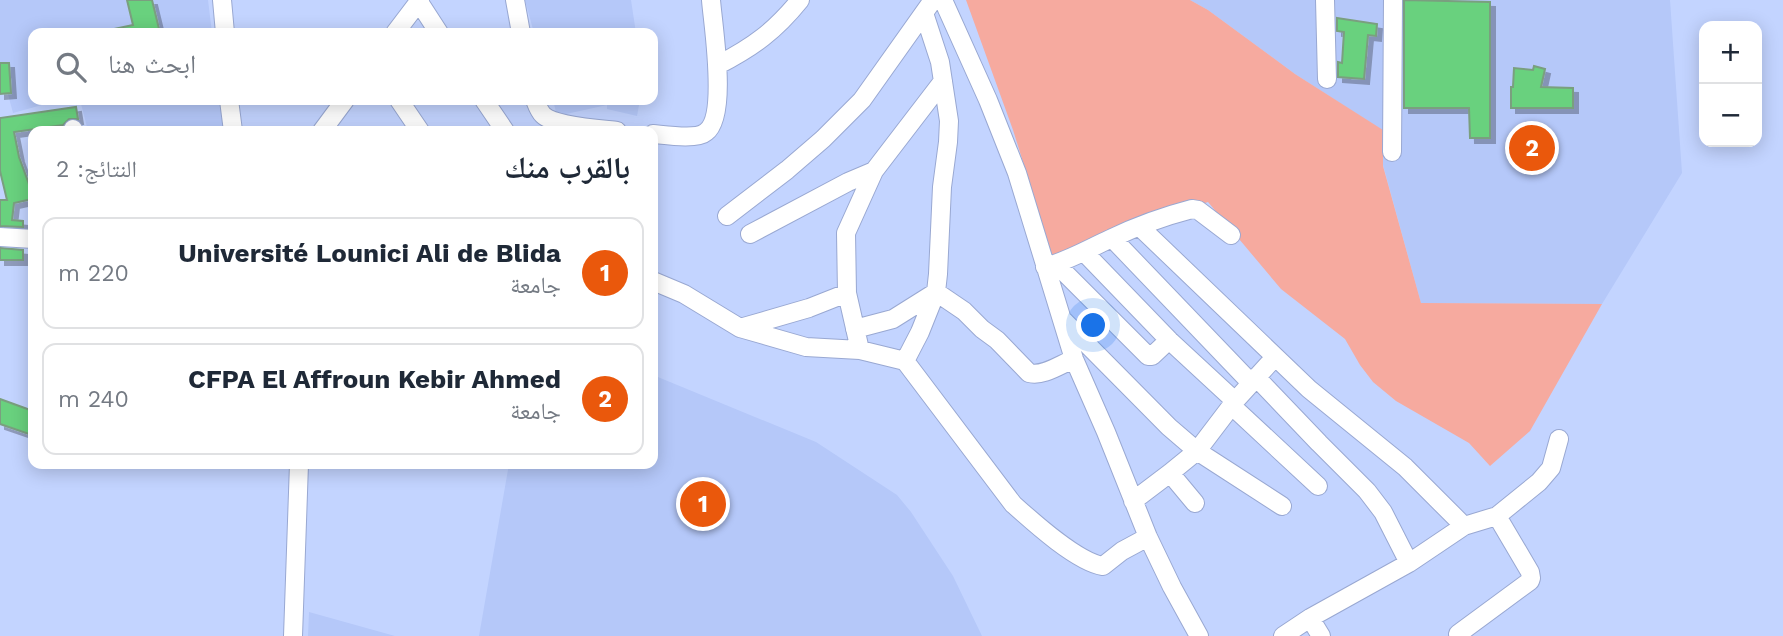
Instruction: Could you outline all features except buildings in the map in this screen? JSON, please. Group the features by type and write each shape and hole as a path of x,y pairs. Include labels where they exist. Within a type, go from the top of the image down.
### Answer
{"street":[{"path":"222,0 225,28"},
{"path":"515,0 520,28"},
{"path":"658,134 699,136 708,132 713,123 718,65 711,0"},
{"path":"718,65 749,48 775,27 800,0"},
{"path":"943,0 988,100 1051,265 1060,317 1074,359 1148,537 1199,636"},
{"path":"1325,0 1326,79"},
{"path":"1392,152 1393,0"},
{"path":"398,28 419,1 436,28"},
{"path":"905,361 936,292 949,121 929,7"},
{"path":"727,216 787,170 862,100 929,7"},
{"path":"860,350 847,293 846,233 874,171 943,81"},
{"path":"230,105 232,126"},
{"path":"326,126 341,105"},
{"path":"402,105 417,126"},
{"path":"487,105 502,126"},
{"path":"537,105 551,126"},
{"path":"750,234 874,171"},
{"path":"1051,265 1112,237 1192,209 1198,210 1231,235"},
{"path":"1140,227 1309,389 1405,467 1464,526"},
{"path":"0,237 28,239"},
{"path":"1112,237 1367,491 1383,512 1409,563"},
{"path":"1083,252 1318,486"},
{"path":"1051,265 1148,356 1152,356 1169,340"},
{"path":"658,283 684,294 740,328 806,346 860,350 905,361 1013,504 1070,550 1094,563 1103,566 1122,551 1148,537"},
{"path":"855,329 893,319 936,292"},
{"path":"936,292 964,311 1034,375 1074,359"},
{"path":"740,328 809,308 847,293"},
{"path":"1060,317 1169,427 1197,451 1282,506"},
{"path":"1133,501 1197,451 1233,404 1275,357"},
{"path":"1283,636 1409,563 1464,526 1497,516 1547,474 1559,439"},
{"path":"293,636 299,469"},
{"path":"1170,473 1195,503"},
{"path":"1458,634 1531,578 1497,516"},
{"path":"1310,618 1321,636"}],"shaded area":[{"path":"0,0 208,0 211,28 28,28 28,105 42,105 13,113 0,64"},
{"path":"525,0 631,0 635,28 533,28"},
{"path":"966,0 1190,0 1208,10 1295,74 1383,130 1383,166 1421,303 1602,304 1530,431 1490,466 1469,443 1396,401 1373,382 1345,339 1281,289 1208,202 1052,255 1013,130"},
{"path":"1190,0 1670,0 1682,173 1602,304 1421,303 1383,165 1382,130 1295,74 1208,10"},
{"path":"81,105 220,105 223,126 87,126"},
{"path":"554,105 607,105 557,116"},
{"path":"607,105 639,105 637,116 607,109"},
{"path":"658,377 816,442 897,495 953,576 982,636 479,636 508,469 658,469"},
{"path":"309,612 395,636 308,636"}],"place":[{"name":"CFPA El Affroun Kebir Ahmed","path":"1532,148"},
{"name":"Université Lounici Ali de Blida","path":"703,504"}]}
